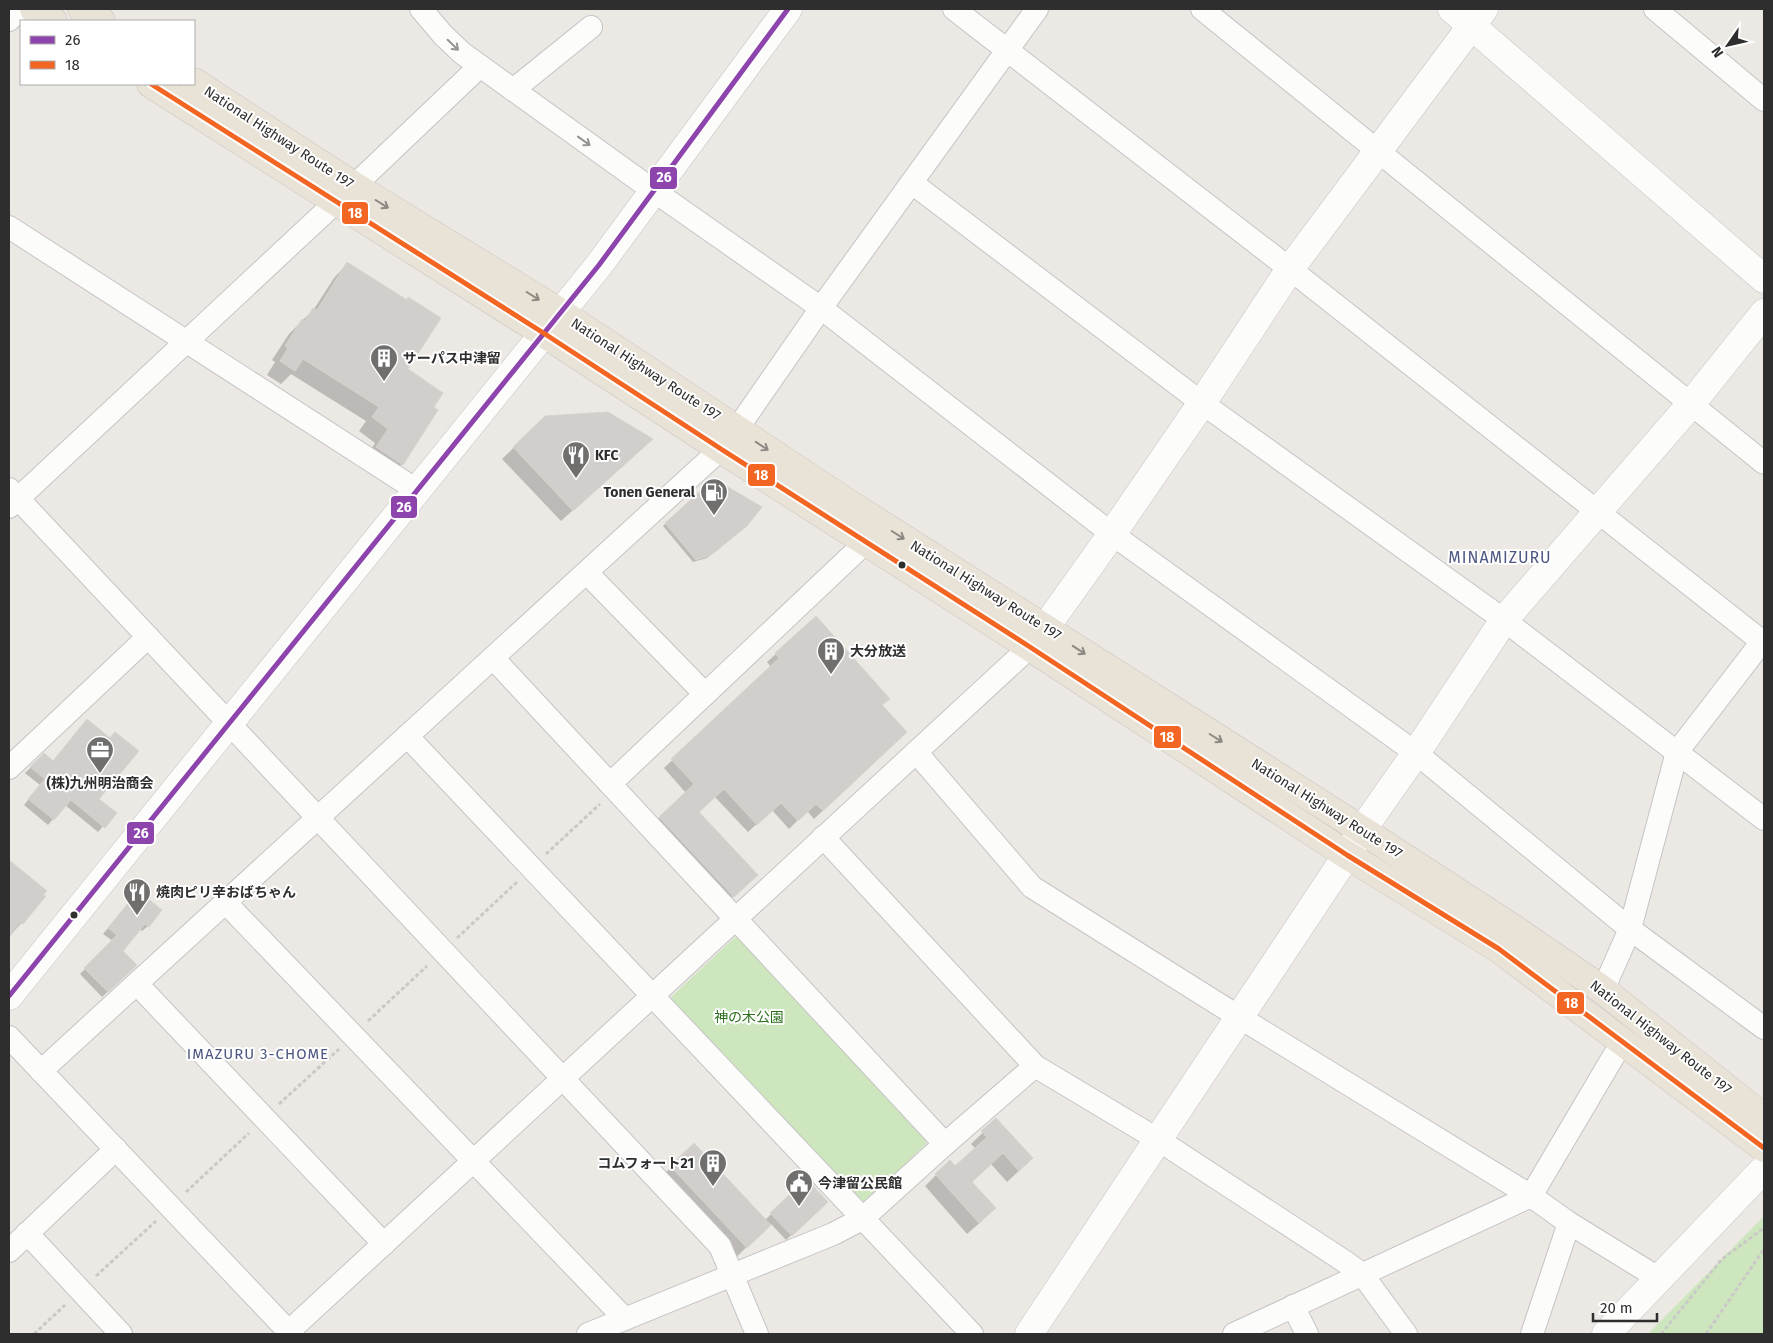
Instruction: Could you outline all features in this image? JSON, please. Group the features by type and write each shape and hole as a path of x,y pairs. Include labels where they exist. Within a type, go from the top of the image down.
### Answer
{"highway":[{"path":"34,9 51,20"},
{"path":"82,9 99,20"},
{"name":"National Highway Route 197","path":"195,83 345,194"},
{"name":"National Highway Route 197","path":"153,85 345,194 553,324 729,439 866,542 1175,712 1362,830 1514,929 1603,990 1764,1118"},
{"name":"National Highway Route 197","path":"729,439 851,505 1347,856 1499,949 1764,1148"}],"street":[{"path":"9,20 20,9"},
{"path":"421,9 456,48 654,191 821,308 1112,534 1416,753 1630,929 1764,1028"},
{"path":"9,996 553,324 599,265 788,9"},
{"path":"954,9 1764,641 1677,752 1630,929 1603,990"},
{"path":"41,1071 587,573 729,439 1037,9"},
{"path":"1202,9 1764,463"},
{"path":"1655,9 1764,100"},
{"path":"9,1037 289,1333 1038,637 1112,534 1290,270 1377,150 1469,14 1764,278"},
{"path":"513,90 591,27"},
{"path":"480,66 186,341 12,498 148,637 720,1246 757,1334"},
{"path":"912,183 1202,403 1504,620 1764,819"},
{"path":"9,227 418,491"},
{"path":"1029,1334 1347,856 1362,830 1416,753 1504,620 1691,404 1764,313"},
{"path":"612,787 705,694 866,542"},
{"path":"587,573 705,694"},
{"path":"9,768 148,637"},
{"path":"493,658 945,1144"},
{"path":"407,736 972,1334"},
{"path":"916,752 1032,887 1239,1017 1531,1196 1569,1223 1660,1279"},
{"path":"824,837 1035,1066 1158,1139 1362,1274 1406,1334"},
{"path":"226,903 625,1319"},
{"path":"137,984 384,1244"},
{"path":"1234,1334 1531,1196 1622,1042"},
{"path":"588,1334 833,1234 862,1219 1035,1066"},
{"path":"9,1251 116,1149"},
{"path":"1606,1334 1764,1169"},
{"path":"1532,1334 1569,1223"},
{"path":"27,1233 121,1334"},
{"path":"1294,1306 1307,1334"}],"path":[{"path":"543,857 612,787"},
{"path":"452,943 519,880"},
{"path":"365,1024 433,960"},
{"path":"277,1107 341,1047"},
{"path":"179,1198 252,1130"},
{"path":"92,1280 160,1217"},
{"path":"1660,1334 1722,1259 1764,1228"},
{"path":"1706,1334 1764,1249"},
{"path":"34,1334 68,1303"}],"green space":[{"name":"神の木公園","path":"735,937 745,939 926,1134 926,1144 864,1203 855,1201 670,1006 671,997"},
{"path":"1764,1216 1764,1334 1648,1334"}],"building":[{"path":"347,262 407,300 408,297 441,318 408,369 443,393 434,407 438,410 403,465 376,447 388,429 372,417 379,407 303,359 295,371 280,361 288,348 285,346 302,319 305,321 313,308 317,310"},
{"name":"KFC","path":"608,412 653,439 573,511 513,447 545,416"},
{"path":"714,479 762,507 747,526 711,555 696,560 665,523"},
{"path":"816,616 890,699 882,705 907,732 823,811 816,804 798,821 781,803 757,825 724,789 699,812 758,875 734,897 659,817 694,784 671,759 779,658 775,653"},
{"path":"87,719 110,738 115,732 139,751 99,799 117,813 105,828 71,800 54,820 28,799 45,779 30,767 44,753 53,761"},
{"path":"9,860 47,891 43,895 46,896 23,924 20,922 9,936"},
{"path":"138,891 162,910 149,927 145,924 123,951 137,965 108,992 84,968 117,935 108,928"},
{"path":"996,1118 1033,1158 1019,1171 1003,1153 972,1182 996,1208 979,1223 935,1174 950,1160 955,1166 987,1137 981,1131"},
{"name":"コムフォート21","path":"694,1143 771,1225 747,1248 670,1166"},
{"name":"今津留公民館","path":"806,1179 828,1202 792,1236 770,1213"}],"transit line":[{"name":"26","path":"9,996 599,265 788,9"},
{"name":"18","path":"153,85 545,334 1030,647 1347,855 1499,949 1764,1148"}],"place":[{"name":"サーパス中津留","path":"384,382"},
{"name":"KFC","path":"576,479"},
{"name":"Tonen General","path":"714,516"},
{"name":"大分放送","path":"831,675"},
{"name":"(株)九州明治商会","path":"100,774"},
{"name":"焼肉ピリ辛おばちゃん","path":"137,916"},
{"name":"コムフォート21","path":"713,1187"},
{"name":"今津留公民館","path":"799,1207"}],"district":[{"name":"MINAMIZURU","path":"1500,557"},
{"name":"IMAZURU 3-CHOME","path":"258,1054"}]}
